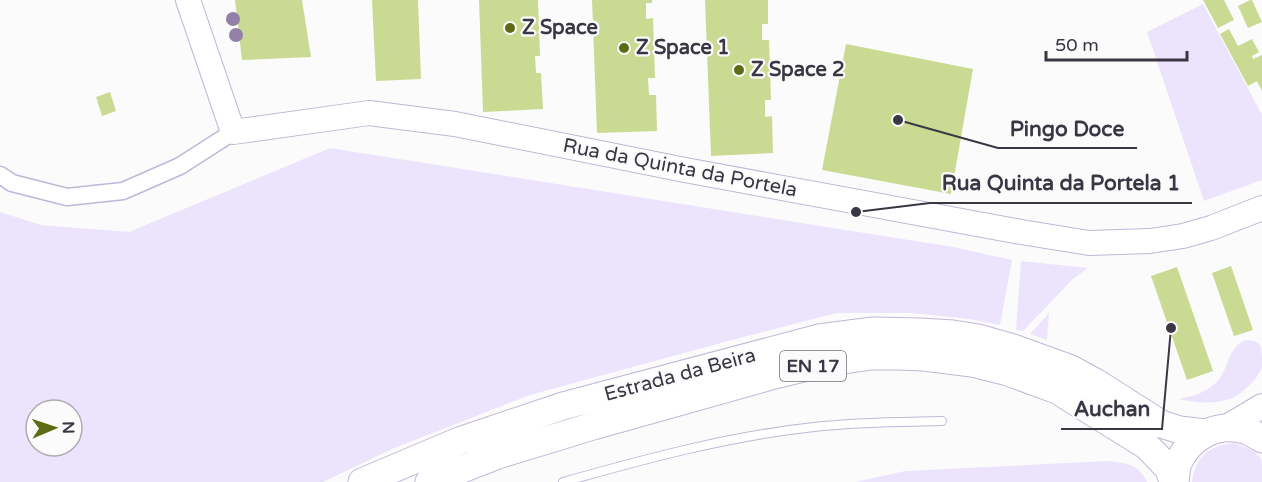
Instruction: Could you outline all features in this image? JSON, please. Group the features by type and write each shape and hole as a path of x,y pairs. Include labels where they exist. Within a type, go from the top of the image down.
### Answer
{"main road":[{"name":"Estrada da Beira","path":"362,482 459,441 563,406 819,338 873,331 953,334 978,338 1048,360 1087,378 1161,424 1180,430 1246,430 1262,439"},
{"name":"Estrada da Beira","path":"429,482 498,455 593,426 771,376 824,363 871,356 924,357 972,363 1008,372 1057,390 1147,446 1169,469 1174,482"},
{"path":"1174,482 1177,465 1188,447 1215,430"}],"street":[{"path":"0,175 12,183 67,197 123,191 180,166 233,132 188,0"},
{"name":"Rua da Quinta da Portela","path":"233,132 369,113 455,124 685,170 1089,243 1150,241 1183,236 1211,228 1262,208"},
{"path":"1215,430 1262,406"}],"lane":[{"path":"563,482 670,454 765,434 835,425 942,421"}],"shaded area":[{"path":"1203,4 1262,115 1262,180 1204,201 1147,32"},
{"path":"330,148 953,247 1012,260 1000,325 969,319 911,313 837,313 530,395 392,449 323,482 0,482 0,212 41,225 129,232"},
{"path":"1021,261 1088,268 1073,279 1023,331 1016,330"},
{"path":"1049,313 1047,340 1030,334"},
{"path":"1246,340 1259,344 1262,367 1246,388 1238,395 1221,401 1199,402 1179,399 1202,392 1216,383 1233,351"},
{"path":"1233,443 1258,454 1262,462 1262,482 1192,482 1196,466 1205,454 1217,447"},
{"path":"1107,461 1131,465 1140,471 1147,482 855,482 905,471"}],"building":[{"path":"235,0 302,0 311,57 242,60"},
{"path":"372,0 418,0 421,79 376,81"},
{"name":"Z Space","path":"479,0 538,0 540,56 535,56 536,73 541,73 543,109 483,112"},
{"name":"Z Space 1","path":"592,0 652,0 652,3 646,3 646,19 653,18 655,78 648,78 649,95 656,95 657,131 597,133"},
{"name":"Z Space 2","path":"705,0 768,0 768,24 762,24 762,40 769,40 771,100 765,100 765,117 772,116 773,153 711,156"},
{"path":"1203,0 1224,0 1234,20 1218,28"},
{"path":"1250,0 1262,22 1248,28 1238,6"},
{"path":"1229,29 1238,46 1252,39 1259,52 1252,56 1253,59 1262,55 1262,91 1257,81 1248,86 1220,34"},
{"path":"846,44 973,69 951,194 822,170"},
{"path":"110,92 116,111 102,116 96,97"},
{"path":"1231,266 1253,330 1234,336 1212,273"},
{"path":"1177,267 1213,371 1187,380 1151,276"}],"place":[{"name":"Z Space","path":"510,28"},
{"name":"Z Space 1","path":"624,48"},
{"name":"Z Space 2","path":"739,70"},
{"name":"Pingo Doce","path":"898,120"},
{"name":"Rua Quinta da Portela 1","path":"856,212"},
{"name":"Auchan","path":"1171,328"}]}
